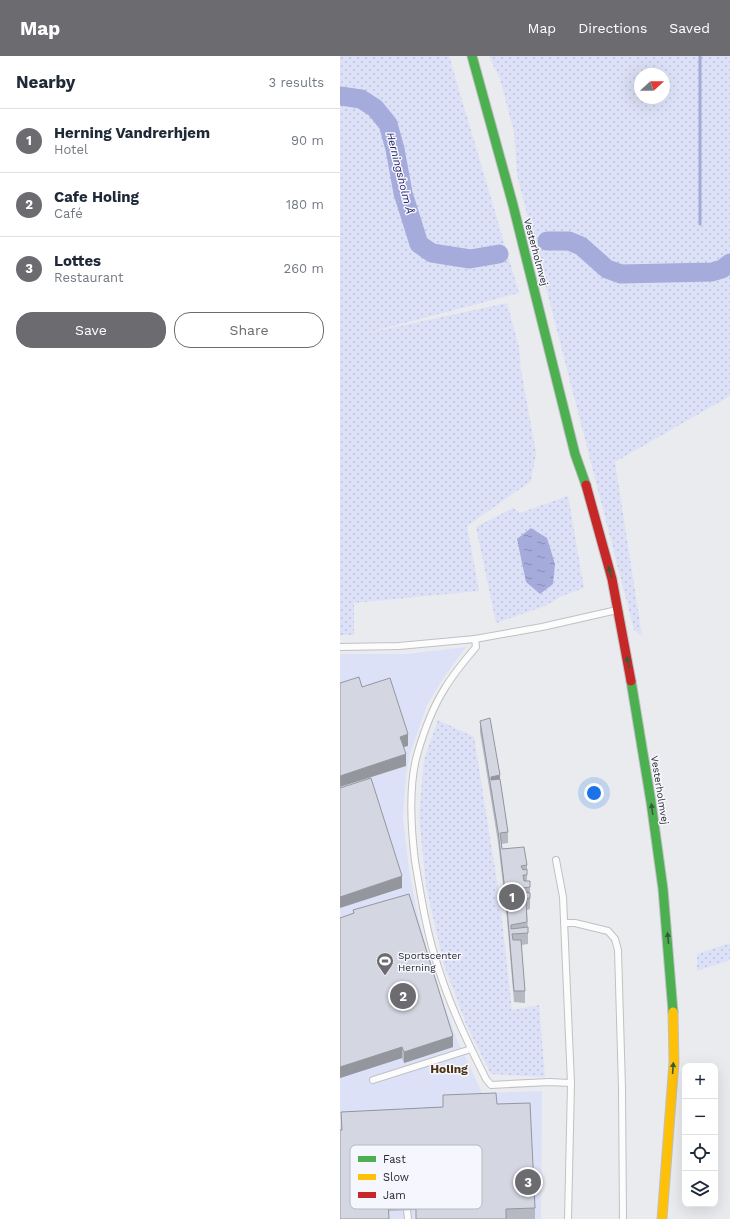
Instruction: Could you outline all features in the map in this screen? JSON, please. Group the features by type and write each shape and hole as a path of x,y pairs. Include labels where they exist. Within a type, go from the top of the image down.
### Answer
{"street":[{"name":"Vesterholmvej","path":"472,56 517,221 575,454 583,476 612,579 649,786 664,896 672,999 674,1054 662,1219"},
{"name":"Vesterholmvej","path":"575,454 578,478 591,537"},
{"name":"Vesterholmvej","path":"664,1067 665,1105 668,1135"}],"lane":[{"path":"340,647 399,646 475,639 542,627 618,610"},
{"path":"475,639 476,647 443,690 428,722 416,756 411,796 412,836 427,924 439,970 462,1030 486,1079 491,1085 571,1082"},
{"path":"556,860 562,893 571,1082 568,1219"},
{"path":"564,923 575,923 608,931 614,939 618,950 622,1088 623,1219"},
{"path":"373,1080 471,1049"},
{"path":"408,1210 408,1219"}],"shaded area":[{"path":"340,56 449,56 519,293 367,333 507,303 519,347 521,370 536,453 531,481 467,526 479,591 354,603 354,635 340,635"},
{"path":"489,56 730,56 730,396 615,462 642,636 634,630 517,175 514,132 500,79"},
{"path":"568,496 584,588 562,596 545,606 496,623 476,527 513,508 520,513"},
{"path":"466,647 446,674 427,705 410,754 406,775 403,818 409,870 417,912 433,974 455,1035 482,1093 542,1091 541,1219 340,1219 340,654 407,654"},
{"path":"438,720 474,737 499,894 512,1010 539,1005 545,1077 491,1074 467,1026 444,965 426,886 419,817 424,759"},
{"path":"730,943 730,960 697,971 697,954"}],"water":[{"path":"531,528 547,538 555,564 553,584 540,594 526,582 517,539"}],"building":[{"path":"359,677 362,687 390,678 408,734 400,737 406,754 340,776 340,683"},
{"path":"490,718 500,775 491,777 491,780 500,779 508,832 500,833 502,849 524,847 527,865 521,866 523,870 527,869 527,875 523,875 524,881 530,881 530,887 523,888 524,892 530,893 530,898 526,899 527,922 511,925 511,929 528,927 528,933 512,934 513,940 521,940 525,991 514,991 507,908 498,831 480,721"},
{"path":"371,778 402,876 340,897 340,788"},
{"name":"Sportscenter Herning","path":"409,894 453,1036 404,1052 402,1047 340,1067 340,918 354,913 353,910"},
{"path":"496,1093 497,1104 530,1103 535,1208 506,1209 506,1219 416,1219 416,1209 482,1209 482,1145 350,1145 350,1209 388,1209 389,1219 340,1219 341,1112 443,1107 443,1095"}],"waterway":[{"path":"700,56 700,224"},
{"name":"Herningsholm Å","path":"340,96 361,99 375,108 388,124 395,149 403,193 419,244 432,253 470,259 499,254"},
{"name":"Herningsholm Å","path":"547,241 569,241 581,246 607,269 621,274 712,272 722,269 730,263"}],"traffic: fast":[{"path":"472,56 513,205 575,454 586,485"},
{"path":"631,681 651,802 663,889 673,1012"}],"traffic: slow":[{"path":"662,1219 674,1062 673,1012"}],"traffic: jam":[{"path":"586,485 612,579 631,681"}],"place":[{"name":"Herning Vandrerhjem","path":"512,897"},
{"name":"Sportscenter Herning","path":"385,976"},
{"name":"Cafe Holing","path":"403,996"},
{"name":"Lottes","path":"528,1182"}],"district":[{"name":"Holing","path":"449,1069"}]}
